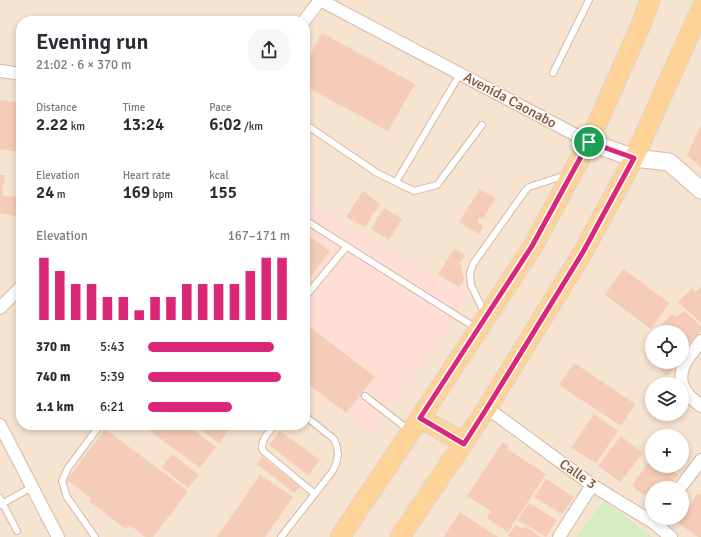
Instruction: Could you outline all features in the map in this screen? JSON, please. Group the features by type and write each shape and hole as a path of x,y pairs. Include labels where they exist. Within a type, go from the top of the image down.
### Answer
{"main road":[{"path":"340,537 416,425 532,246 589,142 640,27 650,0"},
{"path":"400,537 464,444 583,252 634,158 701,10"},
{"path":"416,425 464,444"}],"street":[{"name":"Avenida Caonabo","path":"320,0 589,142 634,158 668,162 701,190"},
{"path":"308,16 320,0"},
{"path":"0,71 16,73"},
{"path":"0,308 16,292"},
{"path":"681,377 682,368 701,341"},
{"path":"689,396 701,406"},
{"name":"Calle 3","path":"487,408 592,485 645,515"},
{"path":"0,425 58,537"},
{"path":"685,481 701,460"},
{"path":"559,537 592,485"},
{"name":"Calle 3","path":"660,525 671,537"}],"lane":[{"path":"553,73 589,0"},
{"path":"396,182 460,74"},
{"path":"310,127 377,172 414,191 437,185 482,125"},
{"path":"482,323 471,285 470,273 473,264 529,187 572,173"},
{"path":"310,223 347,246 482,323"},
{"path":"310,291 347,246"},
{"path":"365,396 416,425"},
{"path":"281,537 332,472 336,464 338,455 334,439 310,420"},
{"path":"95,537 67,497 62,481 68,468 96,430"},
{"path":"270,430 262,441 261,445 263,451 314,494"},
{"path":"17,530 1,502 32,487"}],"shaded area":[{"path":"0,0 701,0 701,537 0,537"},
{"path":"310,203 469,296 373,435 310,388"}],"green space":[{"path":"604,501 652,537 576,537"}],"building":[{"path":"322,33 415,84 388,131 310,89 310,55"},
{"path":"0,100 16,102 16,151 0,149"},
{"path":"701,126 701,168 687,155"},
{"path":"0,175 5,175 2,195 16,197 16,216 0,213"},
{"path":"480,189 495,198 483,219 480,217 477,222 483,226 479,234 459,222"},
{"path":"363,191 380,204 365,227 346,217"},
{"path":"384,208 402,219 389,240 371,229"},
{"path":"310,237 330,251 310,277"},
{"path":"454,249 465,255 460,263 464,280 459,287 438,275"},
{"path":"623,269 669,303 654,325 646,325 605,295"},
{"path":"701,287 701,323 678,302 692,288 695,292"},
{"path":"684,311 701,326 701,331 689,344 689,325 661,325 672,314 676,317"},
{"path":"310,327 375,377 346,413 310,386"},
{"path":"574,363 635,404 621,426 559,385"},
{"path":"660,369 674,369 667,376"},
{"path":"594,414 618,431 596,463 571,448"},
{"path":"104,430 106,430 188,491 153,537 145,537 130,525 126,529 89,501 91,498 67,480"},
{"path":"149,430 194,430 216,447 200,468"},
{"path":"202,430 229,430 219,443"},
{"path":"280,431 320,460 308,475 269,445"},
{"path":"621,436 643,453 620,482 598,466"},
{"path":"503,442 509,446 507,449 546,474 508,532 487,518 491,511 467,496"},
{"path":"172,454 199,475 188,488 162,467"},
{"path":"262,457 300,487 294,493 257,464"},
{"path":"645,467 645,473 675,473 678,475 674,481 645,481 645,495 632,486"},
{"path":"260,475 293,497 265,537 217,537"},
{"path":"546,479 574,497 562,514 534,497"},
{"path":"698,493 701,495 701,537 698,537 681,525 689,525 689,506"},
{"path":"529,503 557,520 546,537 518,520"},
{"path":"460,512 498,537 444,537"},
{"path":"516,525 523,529 525,526 540,537 508,536"}],"route":[{"path":"589,142 634,158 583,252 464,444 420,418 532,246 589,142"}]}
